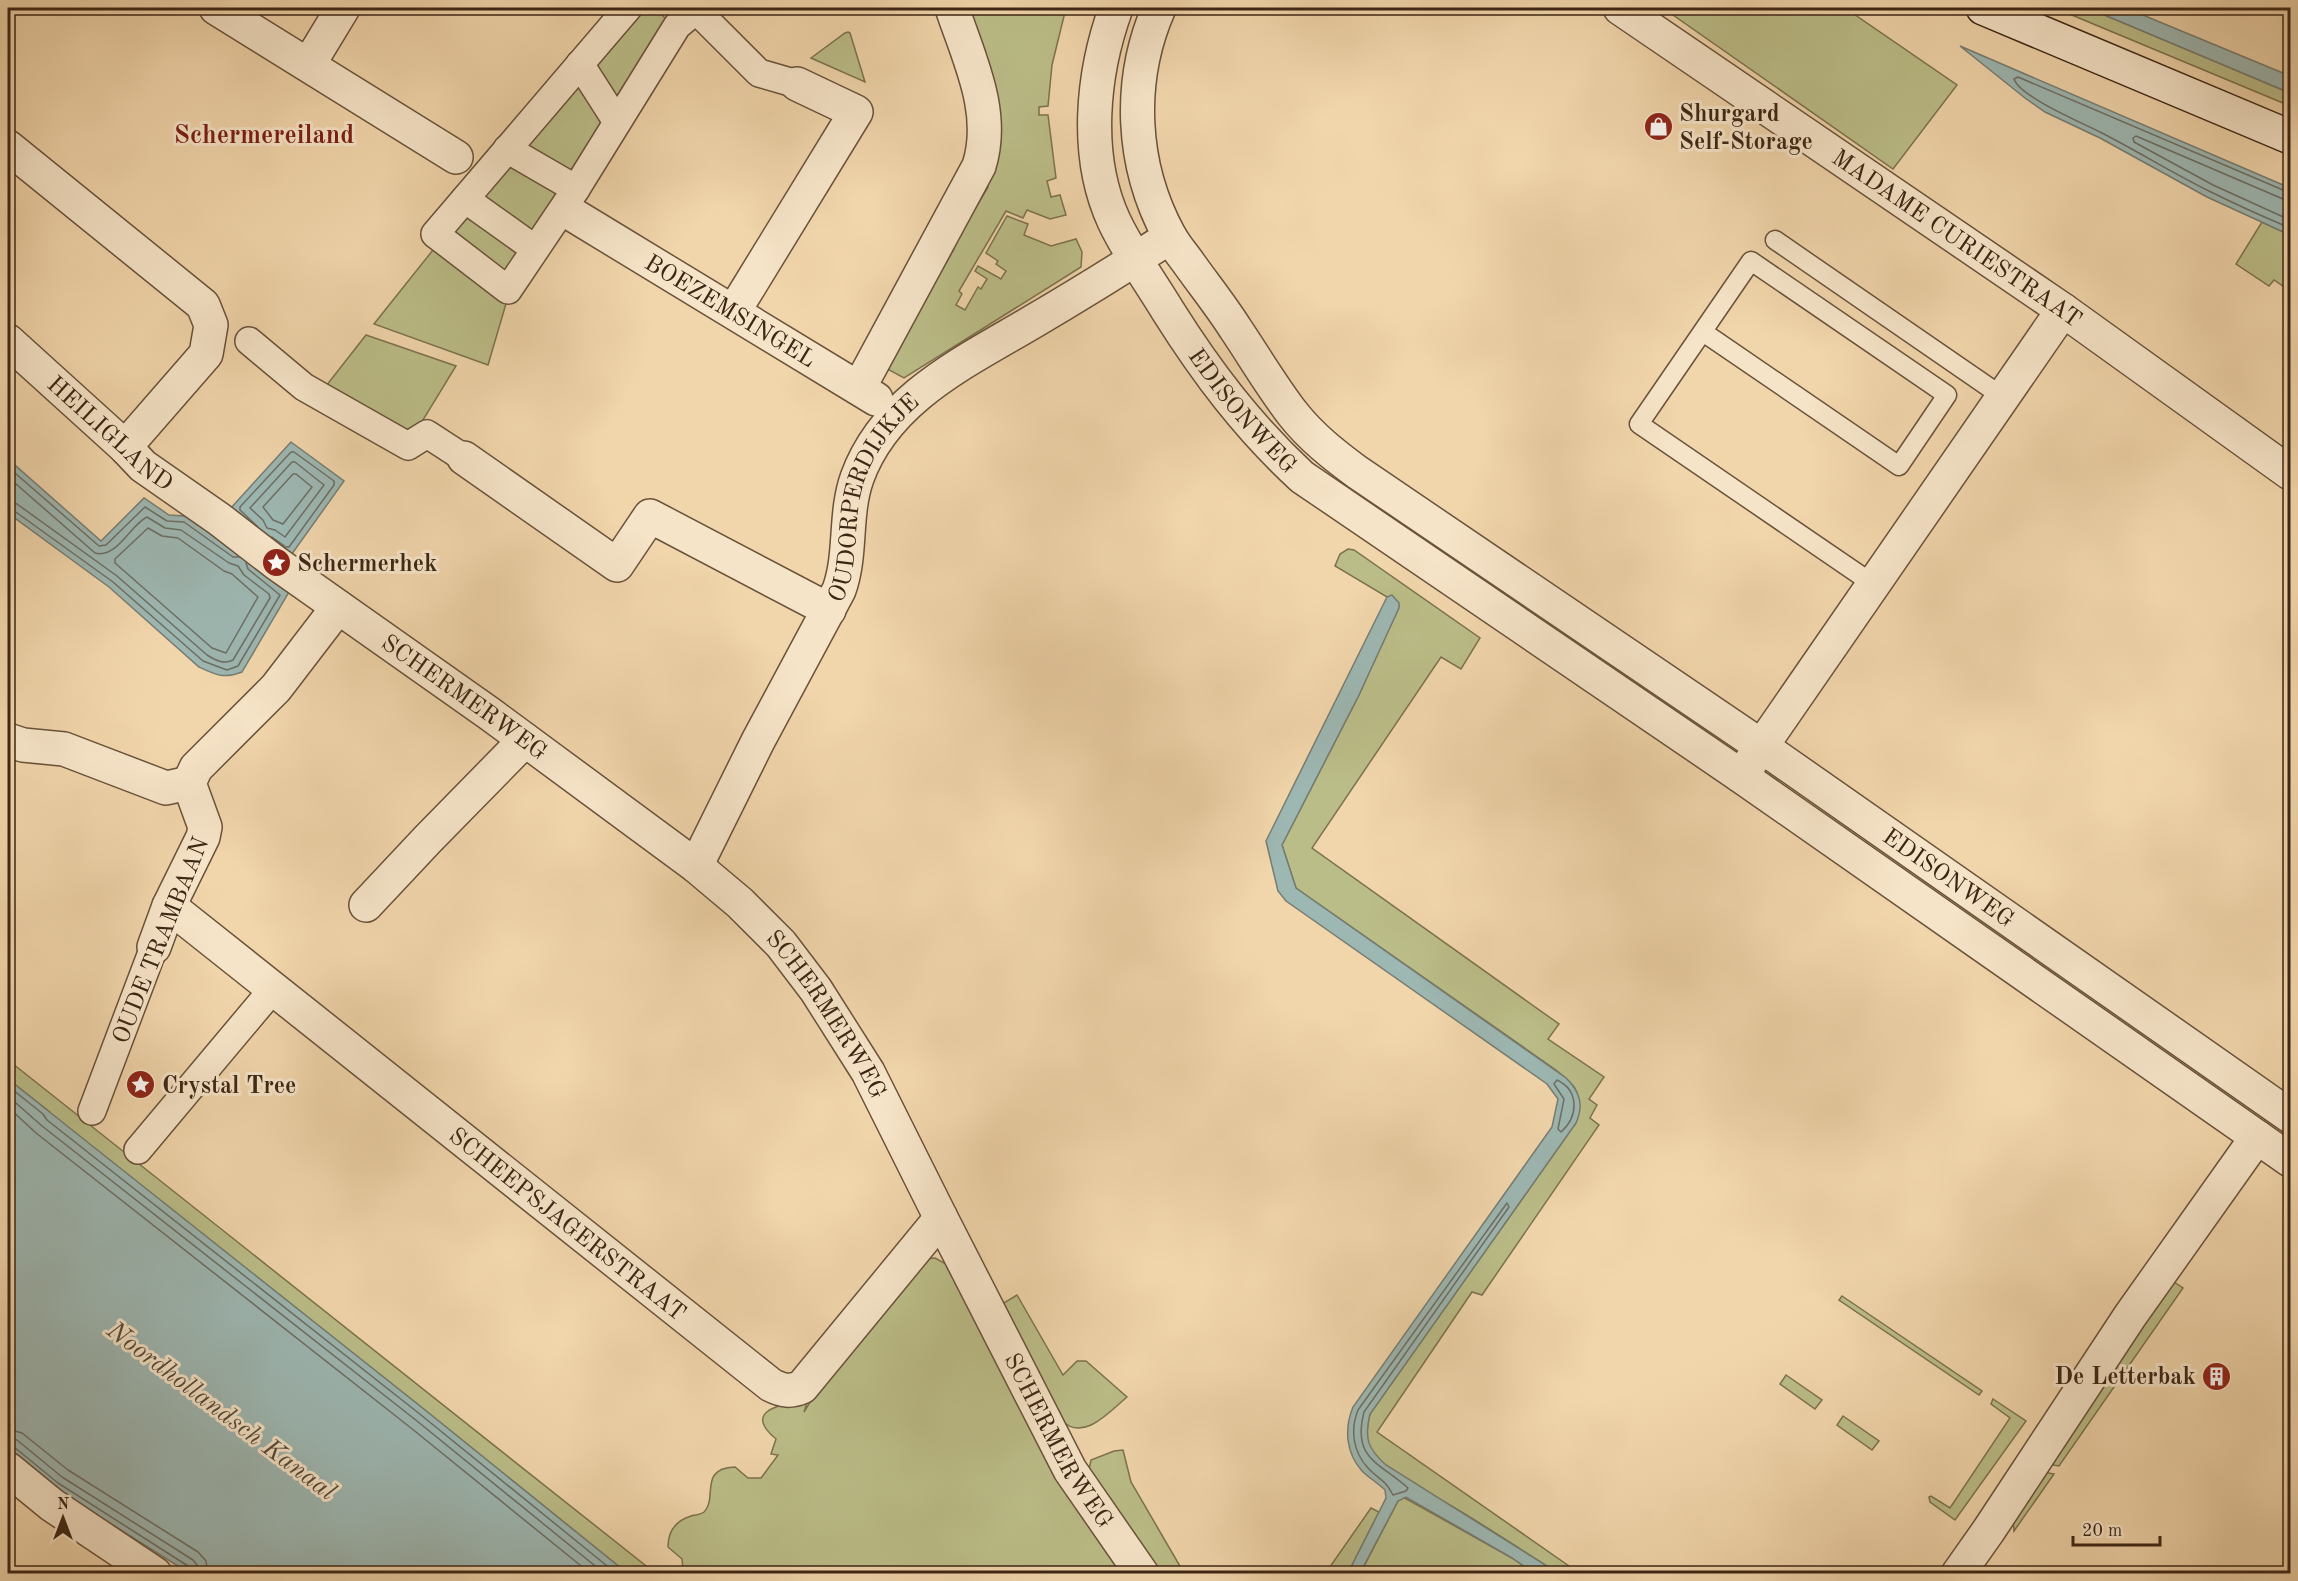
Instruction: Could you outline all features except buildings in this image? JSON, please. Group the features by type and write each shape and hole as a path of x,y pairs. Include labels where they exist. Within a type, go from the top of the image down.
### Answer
{"street":[{"path":"216,8 309,64 483,175"},
{"path":"309,64 343,8"},
{"path":"628,8 483,175 435,234 508,290 571,204 617,122 677,26 696,8 759,73 797,84 856,112 734,311"},
{"path":"859,388 979,166 984,151 983,100 952,8"},
{"name":"EDISONWEG","path":"1116,8 1103,48 1098,78 1096,156 1104,192 1114,219 1136,260 1200,361 1245,420 1302,477 1741,776 2290,1160"},
{"name":"EDISONWEG","path":"1159,8 1147,44 1137,100 1138,141 1147,182 1170,237 1223,310 1294,416 1326,449 1761,746 2284,1112 2257,1137"},
{"name":"MADAME CURIESTRAAT","path":"1620,8 2063,310 2290,473"},
{"path":"1983,8 2290,137"},
{"path":"580,64 617,122"},
{"path":"8,147 203,305 210,325 206,354 125,447"},
{"path":"507,149 571,204"},
{"path":"465,199 536,249"},
{"name":"BOEZEMSINGEL","path":"571,204 734,311 897,413"},
{"name":"OUDORPERDIJKJE","path":"696,866 758,741 839,590 845,574 850,508 857,478 879,436 910,400 944,374 1136,260 1170,237"},
{"path":"1741,776 2063,310"},
{"name":"HEILIGLAND","path":"8,341 143,466 338,607"},
{"path":"249,341 304,387 408,446 427,434 617,565 650,516 829,610"},
{"path":"8,740 23,745 64,749 166,788 189,783 196,768 276,688 338,607"},
{"name":"SCHERMERWEG","path":"338,607 525,740 696,866 740,903 781,944 816,990 868,1072 1070,1470 1142,1574"},
{"path":"1599,679 1619,650"},
{"path":"366,905 525,740"},
{"name":"OUDE TRAMBAAN","path":"92,1111 169,906 203,837 205,827 189,783"},
{"name":"SCHEEPSJAGERSTRAAT","path":"169,906 518,1186 771,1385 781,1390 792,1391 802,1387 941,1218"},
{"path":"138,1150 273,989"},
{"path":"1958,1574 2130,1316 2257,1137"},
{"path":"8,1469 52,1505 155,1574"}],"lane":[{"path":"1775,240 2003,397"},
{"path":"1703,332 1899,466 1947,395 1751,261 1639,424 1873,584"}],"green space":[{"path":"639,8 656,8 671,25 510,290 488,365 374,324 472,201"},
{"path":"967,8 1066,8 1052,65 1048,106 1039,107 1039,115 1048,115 1056,178 1047,181 1051,197 1060,195 1066,215 1050,219 1027,210 1023,218 1006,211 959,291 962,294 956,305 965,310 978,287 981,289 987,279 975,271 978,266 1001,279 1006,271 996,264 998,261 986,253 1007,216 1028,224 1024,235 1051,246 1076,239 1082,252 1081,267 904,378 880,365 926,298 988,187"},
{"path":"1663,8 1845,8 1957,85 1893,169"},
{"path":"2055,8 2088,8 2290,93 2290,106"},
{"path":"848,32 850,33 865,82 811,58"},
{"path":"2262,222 2290,235 2290,291 2274,280 2269,286 2236,264"},
{"path":"366,335 456,366 412,438 326,386"},
{"path":"1348,549 1354,550 1480,638 1461,669 1441,657 1312,848 1559,1024 1548,1039 1604,1077 1589,1099 1597,1105 1590,1118 1599,1125 1482,1295 1472,1292 1377,1432 1579,1573 1558,1573 1389,1469 1373,1454 1368,1445 1367,1429 1370,1414 1576,1123 1578,1098 1574,1087 1556,1070 1296,888 1282,845 1359,695 1399,606 1391,597 1387,597 1335,566 1340,554"},
{"path":"8,1060 655,1573 627,1573 425,1410 50,1114 8,1079"},
{"path":"935,1258 946,1264 1126,1573 689,1573 692,1569 683,1570 682,1559 668,1547 673,1527 691,1516 704,1512 710,1500 713,1478 724,1469 735,1467 748,1478 761,1478 778,1455 771,1454 776,1439 766,1429 763,1421 765,1414 779,1406 808,1399 804,1412 813,1397 924,1259"},
{"path":"2174,1282 2183,1288 2059,1466 2047,1464"},
{"path":"1017,1295 1063,1375 1077,1361 1086,1361 1127,1397 1105,1416 1088,1426 1070,1427 1062,1421 1002,1304"},
{"path":"1842,1296 1982,1391 1979,1395 1839,1300"},
{"path":"1786,1375 1822,1400 1815,1409 1780,1384"},
{"path":"1993,1399 2026,1421 1955,1520 1930,1502 1929,1497 1931,1496 1950,1508 2010,1418 1991,1404"},
{"path":"1843,1416 1879,1441 1872,1450 1837,1425"},
{"path":"1123,1450 1131,1482 1184,1573 1161,1573 1089,1469 1091,1460"},
{"path":"2043,1472 2054,1474 2014,1531 2013,1519"},
{"path":"1403,1497 1512,1558 1534,1573 1360,1574 1398,1501"},
{"path":"1371,1508 1379,1512 1348,1573 1325,1574"}],"water":[{"path":"2088,8 2126,8 2290,76 2290,93"},
{"path":"1960,46 2290,188 2290,235 2207,197 2100,138 2045,112"},
{"path":"291,442 344,481 289,558 252,564 289,592 242,672 236,674 220,675 199,667 109,587 8,513 8,459 101,541 144,498 169,515 185,516 237,552 230,509"},
{"path":"1392,595 1399,603 1399,608 1359,695 1282,845 1296,888 1566,1078 1575,1088 1580,1110 1576,1123 1370,1414 1367,1430 1369,1443 1375,1454 1386,1465 1558,1573 1534,1573 1406,1497 1398,1501 1360,1573 1348,1573 1386,1498 1385,1490 1362,1471 1350,1449 1348,1424 1353,1407 1552,1127 1558,1099 1547,1084 1286,901 1278,891 1266,841 1387,597"},
{"name":"Noordhollandsch Kanaal","path":"8,1079 627,1573 189,1573 54,1488 8,1449"}],"place":[{"name":"Shurgard Self-Storage","path":"1658,127"},
{"name":"Schermerhek","path":"276,563"},
{"name":"Crystal Tree","path":"141,1085"},
{"name":"De Letterbak","path":"2217,1376"}],"district":[{"name":"Schermereiland","path":"264,134"}]}
